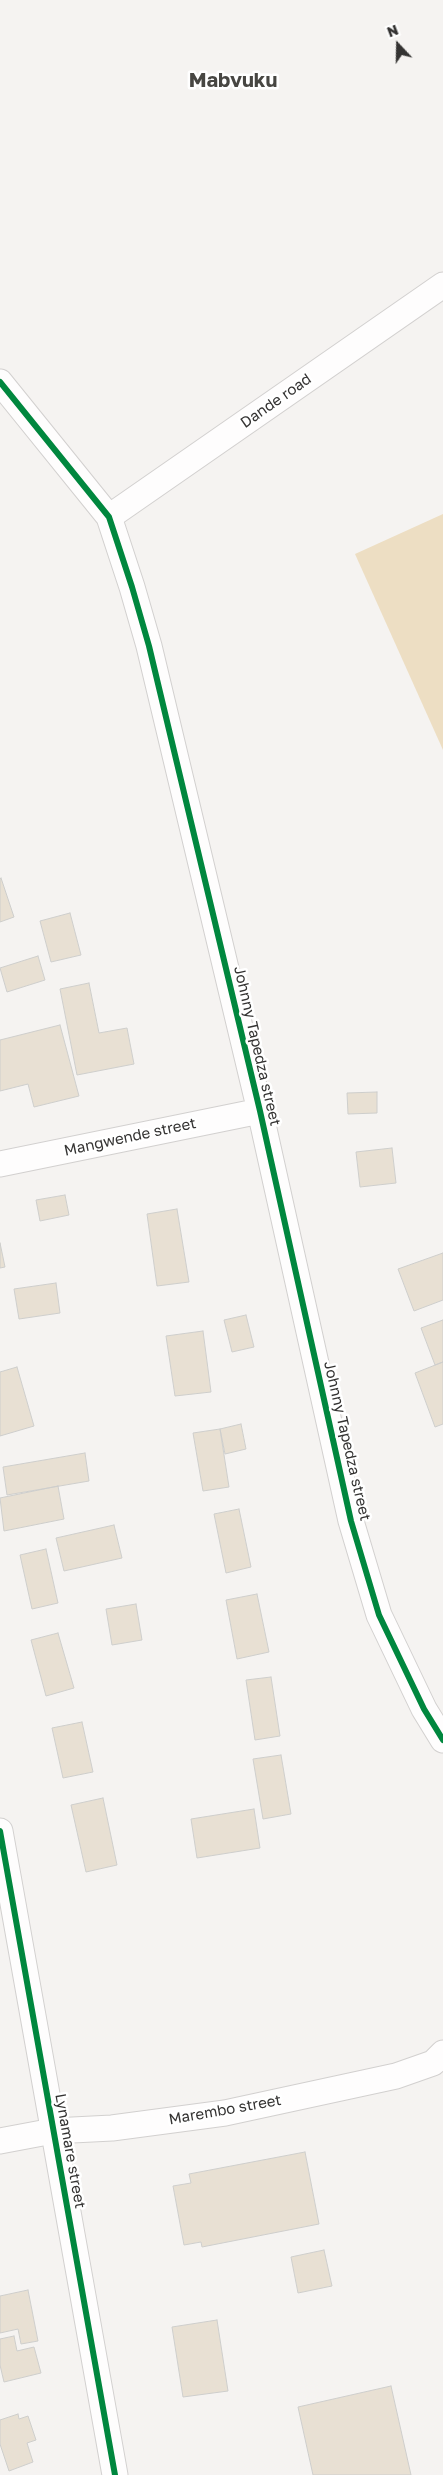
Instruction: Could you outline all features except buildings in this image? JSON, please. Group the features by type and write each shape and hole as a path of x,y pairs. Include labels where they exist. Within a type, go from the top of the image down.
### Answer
{"street":[{"name":"Dande road","path":"109,517 443,285"},
{"name":"Johnny Tapedza street","path":"0,382 109,517 149,646 260,1111 351,1522 379,1615 424,1709 443,1740"},
{"name":"Mangwende street","path":"0,1164 260,1111"},
{"name":"Lynamare street","path":"0,1831 115,2475"},
{"name":"Marembo street","path":"0,2141 53,2131 112,2128 225,2113 396,2076 433,2063 443,2053"}],"shaded area":[{"path":"443,514 443,750 355,554"}],"cycle path":[{"path":"0,382 109,517 132,587 149,646 260,1111 351,1521 379,1615 424,1709 443,1740"},
{"path":"0,1831 115,2475"}],"district":[{"name":"Mabvuku","path":"233,81"}]}
